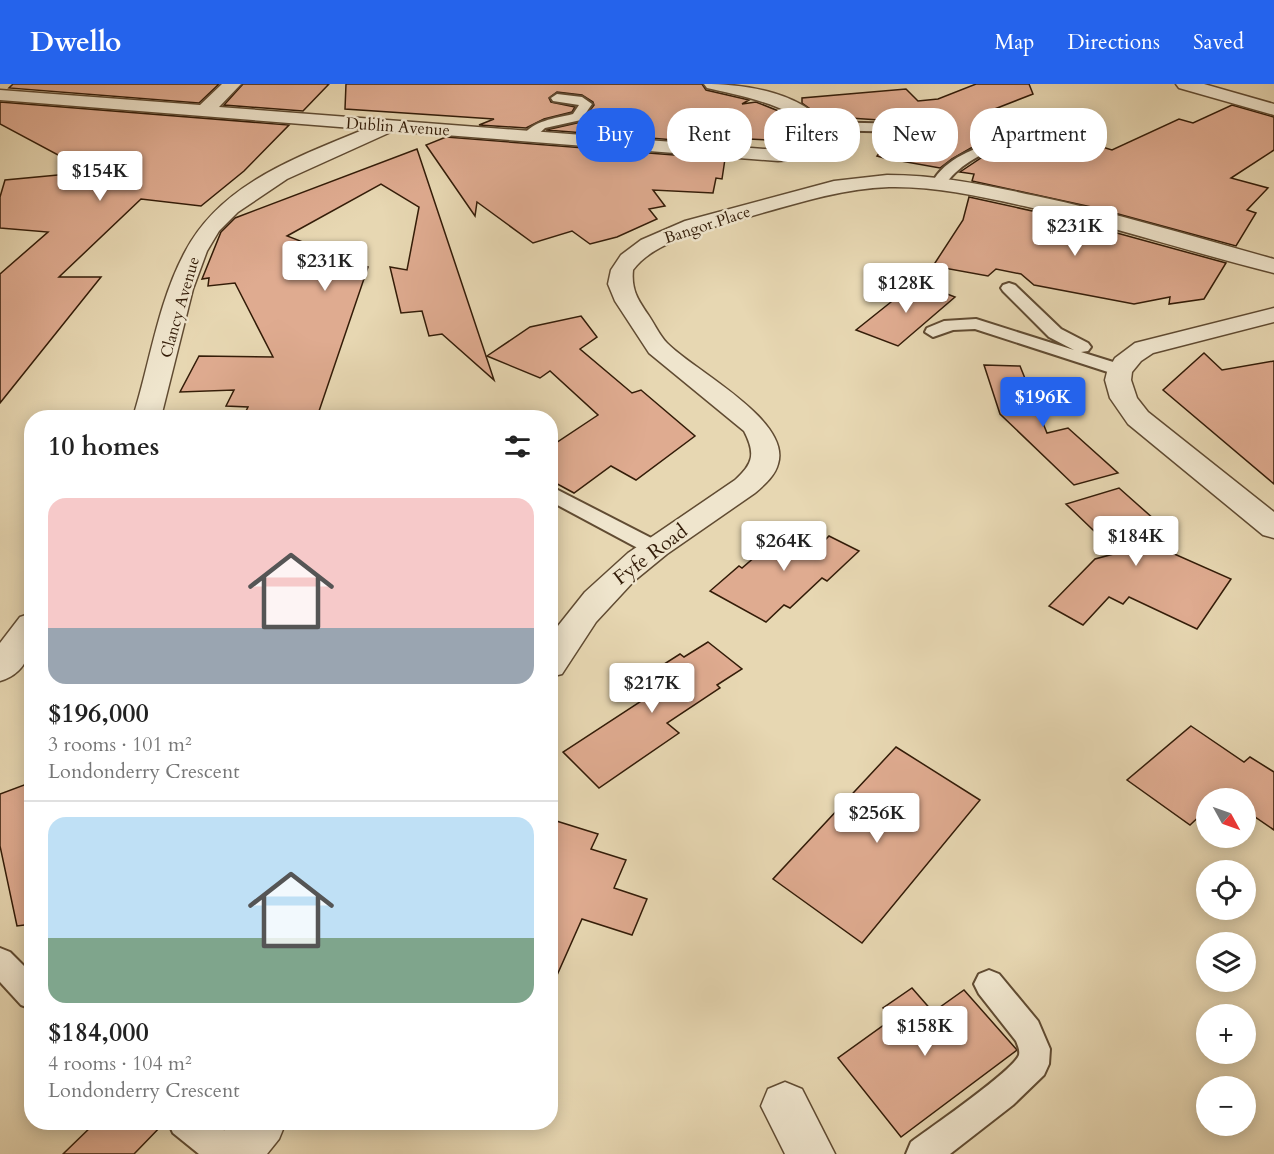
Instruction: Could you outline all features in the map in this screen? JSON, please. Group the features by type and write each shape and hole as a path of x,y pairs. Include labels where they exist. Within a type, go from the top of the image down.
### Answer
{"street":[{"path":"205,110 232,84"},
{"path":"712,84 794,108"},
{"path":"1185,84 1274,110"},
{"name":"Dublin Avenue","path":"0,95 764,155"},
{"name":"Clancy Avenue","path":"149,410 186,274 209,228 232,206 277,176 390,125"},
{"name":"Bangor Place","path":"766,459 762,438 754,426 658,348 627,301 620,284 622,270 628,260 662,238 715,220 834,188 887,181 939,183"},
{"path":"939,183 988,191 1102,218 1274,266"},
{"path":"1274,315 1144,348 1122,366 1117,387 1124,402 1138,418 1274,528"},
{"name":"Fyfe Road","path":"558,653 600,593 654,548 747,484 762,471 766,459"},
{"path":"0,668 24,636"},
{"path":"785,1106 811,1154"},
{"path":"236,1154 256,1130"}],"lane":[{"path":"528,136 541,125 577,117 586,104 578,100 556,98"},
{"path":"939,183 940,178 949,169 970,159"},
{"path":"1009,288 1065,339 1122,366"},
{"path":"933,332 950,325 976,324 1122,366"},
{"path":"558,496 654,548"},
{"path":"0,961 24,986"},
{"path":"923,1154 1002,1094 1033,1064 1035,1048 1027,1031 989,984"},
{"path":"194,1130 226,1154"}],"building":[{"path":"13,84 219,84 199,103 9,88"},
{"path":"243,84 329,84 303,111 224,105"},
{"path":"346,84 702,84 706,90 749,100 742,104 756,102 771,108 764,108 764,140 752,139 752,108 667,108 667,139 655,138 655,108 592,108 593,102 582,95 557,92 549,98 551,102 575,107 572,112 544,119 526,128 479,125 494,119 345,109"},
{"path":"976,84 1029,84 1033,94 997,108 970,108 970,149 958,156 958,108 872,108 872,120 860,119 860,108 809,108 802,103 802,98 906,89 918,101 938,99"},
{"path":"0,102 289,125 244,171 201,206 141,199 59,277 101,277 0,403 0,274 48,232 0,228 0,197 5,180 90,172 0,124"},
{"path":"1232,105 1274,117 1274,150 1231,178 1268,188 1247,210 1256,213 1236,246 1096,208 972,181 974,174 960,172 975,162 1107,162 1107,148 1112,150 1179,119 1193,123"},
{"path":"576,123 576,132 546,130"},
{"path":"446,137 576,147 576,162 655,162 655,153 667,154 667,162 725,162 722,179 716,178 713,193 653,190 665,206 649,209 657,219 617,237 590,244 572,231 533,243 477,202 475,216 426,145"},
{"path":"417,149 494,380 442,334 429,336 422,311 401,313 390,267 407,270 419,207 381,184 287,236 368,267 319,410 246,410 248,407 226,406 234,390 180,392 199,356 273,357 235,283 208,286 209,278 202,279 221,232 235,218"},
{"path":"906,162 948,162 940,168"},
{"path":"969,197 1055,216 1226,263 1204,299 1169,304 1170,297 1134,304 1034,285 1021,274 996,269 988,276 933,266 963,220"},
{"path":"916,282 955,297 898,346 856,330"},
{"path":"581,316 597,337 580,349 632,393 641,390 695,436 636,480 611,466 574,493 558,484 558,442 598,415 550,371 540,378 487,356 530,327"},
{"path":"1204,353 1222,370 1274,361 1274,484 1163,390"},
{"path":"984,365 1020,366 1047,433 1068,428 1118,473 1074,485 1000,414"},
{"path":"1119,488 1164,528 1136,537 1231,579 1197,629 1129,597 1123,604 1109,597 1083,625 1049,606 1095,559 1117,553 1066,504"},
{"path":"793,524 825,540 829,536 859,551 827,581 822,578 790,608 784,605 766,622 710,591 739,566 742,568"},
{"path":"708,642 742,669 717,685 720,688 667,723 679,733 599,788 563,752 646,698 631,685 680,654 684,657"},
{"path":"1191,726 1244,762 1250,757 1274,772 1274,830 1256,818 1256,788 1196,788 1196,819 1190,825 1127,780"},
{"path":"896,747 980,800 862,943 773,879"},
{"path":"24,785 24,925 17,926 0,846 0,794"},
{"path":"558,822 598,834 591,849 626,860 614,888 647,899 632,935 582,919 558,973"},
{"path":"912,988 933,1012 964,990 1017,1050 901,1137 838,1058 892,1019 883,1008"},
{"path":"88,1130 157,1130 134,1154 63,1154"}]}
